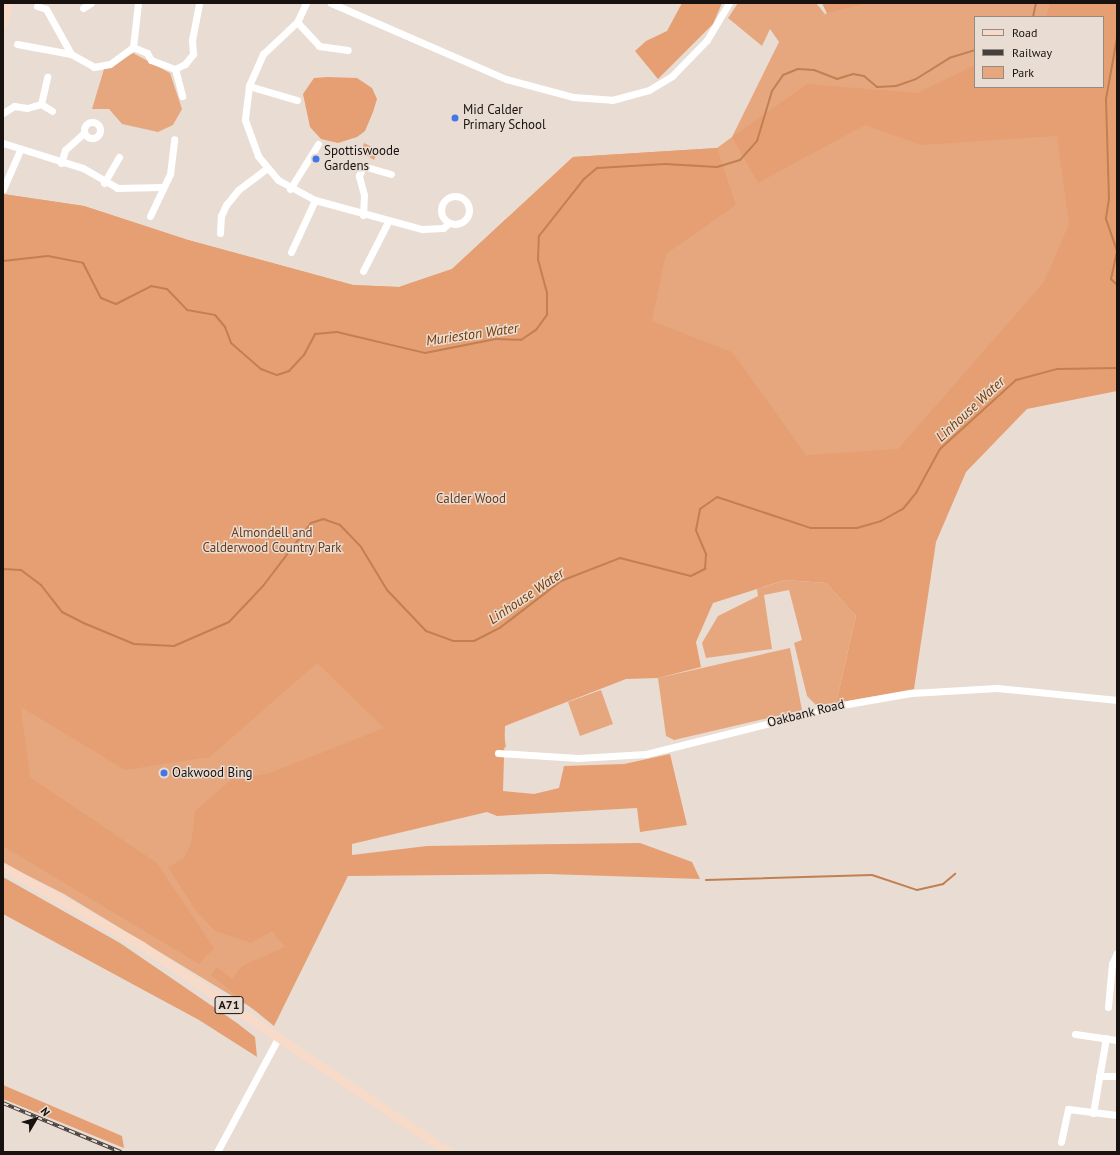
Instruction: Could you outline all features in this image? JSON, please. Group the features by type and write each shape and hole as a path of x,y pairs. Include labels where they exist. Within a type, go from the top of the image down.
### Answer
{"main road":[{"path":"3,24 8,3"},
{"name":"A71","path":"3,868 142,946 449,1152"}],"street":[{"path":"83,8 92,3"},
{"path":"175,69 193,54 192,40 199,3"},
{"path":"306,3 297,22 263,54 249,86 245,120 252,144 267,168 290,189 315,200 363,215 422,229 443,228 450,223 459,224 469,214 468,204 460,196 448,197 442,203 441,213 450,223"},
{"path":"331,3 506,79 573,97 612,100 649,90 672,76 707,40 729,3"},
{"path":"133,47 134,4"},
{"path":"37,6 46,10 71,54"},
{"path":"297,22 319,46 348,50"},
{"path":"17,44 71,54 94,67 110,64 133,47"},
{"path":"133,47 147,53 151,60 175,69"},
{"path":"175,69 182,96"},
{"path":"41,104 47,77"},
{"path":"249,86 297,100"},
{"path":"3,113 14,106 27,108 41,104 52,111"},
{"path":"61,163 65,150 84,133"},
{"path":"150,216 162,187 170,174 174,140"},
{"path":"3,142 20,150 82,168 104,183 117,188 162,187"},
{"path":"290,189 318,144"},
{"path":"3,188 20,150"},
{"path":"104,183 119,157"},
{"path":"363,215 364,195 360,176 363,166 391,174"},
{"path":"220,233 221,216 226,205 238,190 267,168"},
{"path":"291,252 315,200"},
{"path":"367,267 389,220"},
{"name":"Oakbank Road","path":"498,753 586,758 663,752 842,705 911,693 997,688 1117,700"},
{"path":"1108,1007 1112,964 1117,953"},
{"path":"1075,1034 1117,1040"},
{"path":"217,1152 278,1038"},
{"path":"1093,1113 1106,1038"},
{"path":"1099,1076 1117,1076"},
{"path":"1062,1142 1068,1109 1117,1116"}],"green space":[{"path":"682,3 722,3 713,24 658,79 635,51 646,41 667,31"},
{"name":"Calder Wood","path":"738,3 816,3 825,14 817,19 827,13 822,3 1117,3 1104,82 1104,16 974,16 974,88 1103,88 1057,369 503,727 506,747 324,807 275,1022 64,894 3,863 3,194 84,206 188,240 353,285 399,287 452,269 573,157 717,148 732,137 779,42 770,29 762,46 728,18"},
{"path":"822,3 868,3 827,13"},
{"name":"Calder Wood","path":"1050,3 1117,3 1117,391 1027,409 966,472 936,542 914,689 836,703 856,616 826,583 785,580 713,603 696,642 701,667 658,678 626,679 505,726 503,791 534,794 559,788 564,766 624,764 670,754 687,825 640,832 637,808 497,816 487,812 352,844 352,855 427,846 640,843 692,862 700,879 548,874 348,876 274,1026 211,975 217,967 232,979 242,966 285,947 272,931 251,943 215,931 196,911 168,867 183,859 191,844 195,811 231,780 270,773 384,728 317,663 210,757 125,770 21,707 30,777 157,863 214,948 199,964 3,846 3,194 84,206 188,240 353,285 399,287 452,269 573,157 717,148 736,205 666,254 652,321 732,352 806,455 898,449 1044,282 1069,224 1057,136 921,145 865,125 758,183 732,137 807,84 917,93 974,65 974,88 1104,88 1104,16 1046,16"},
{"path":"133,53 170,73 182,109 173,125 158,132 122,124 109,109 92,109 104,69"},
{"path":"314,78 357,78 372,88 377,99 365,131 357,137 338,143 321,139 310,127 303,94"},
{"path":"364,143 378,150 374,160 361,152"},
{"path":"785,580 826,583 856,616 836,703 816,705 807,696 794,643 802,640 789,590 764,595 772,649 706,658 702,643 718,616 758,596 757,589"},
{"path":"790,648 802,710 674,740 666,736 658,678"},
{"path":"601,690 613,724 580,736 568,702"},
{"path":"3,877 120,943 237,1023 255,1037 257,1057 199,1020 3,914"},
{"path":"3,1085 122,1136 124,1148 3,1099"}],"waterway":[{"name":"Murieston Water","path":"1033,16 1036,3"},
{"name":"Linhouse Water","path":"1117,38 1106,99 1109,199 1106,219 1117,251 1111,279 1117,285"},
{"name":"Murieston Water","path":"3,261 48,256 83,263 101,298 116,304 151,286 167,289 187,310 215,315 225,327 231,343 261,369 277,375 289,371 304,355 315,334 337,332 425,353 496,339 521,340 536,330 547,315 547,293 538,260 539,236 584,179 597,168 665,164 717,167 740,160 757,141 772,91 783,75 798,69 814,70 837,79 853,74 864,76 877,87 896,86 916,79 949,58 974,50"},
{"name":"Linhouse Water","path":"3,569 21,570 41,585 62,612 86,624 134,644 174,646 229,622 263,586 311,523 323,519 340,525 361,547 387,590 426,631 453,641 474,641 501,627 561,581 620,558 691,576 705,569 706,554 696,530 700,509 717,497 811,528 857,528 881,521 903,509 916,493 940,449 1016,380 1057,369 1117,368"},
{"path":"706,880 872,875 917,890 943,884 955,874"}],"railway":[{"path":"3,1103 121,1152"}],"place":[{"name":"Mid Calder Primary School","path":"455,118"},
{"name":"Spottiswoode Gardens","path":"316,159"},
{"name":"Oakwood Bing","path":"164,773"}],"park label":[{"name":"Almondell and Calderwood Country Park","path":"272,542"}]}
